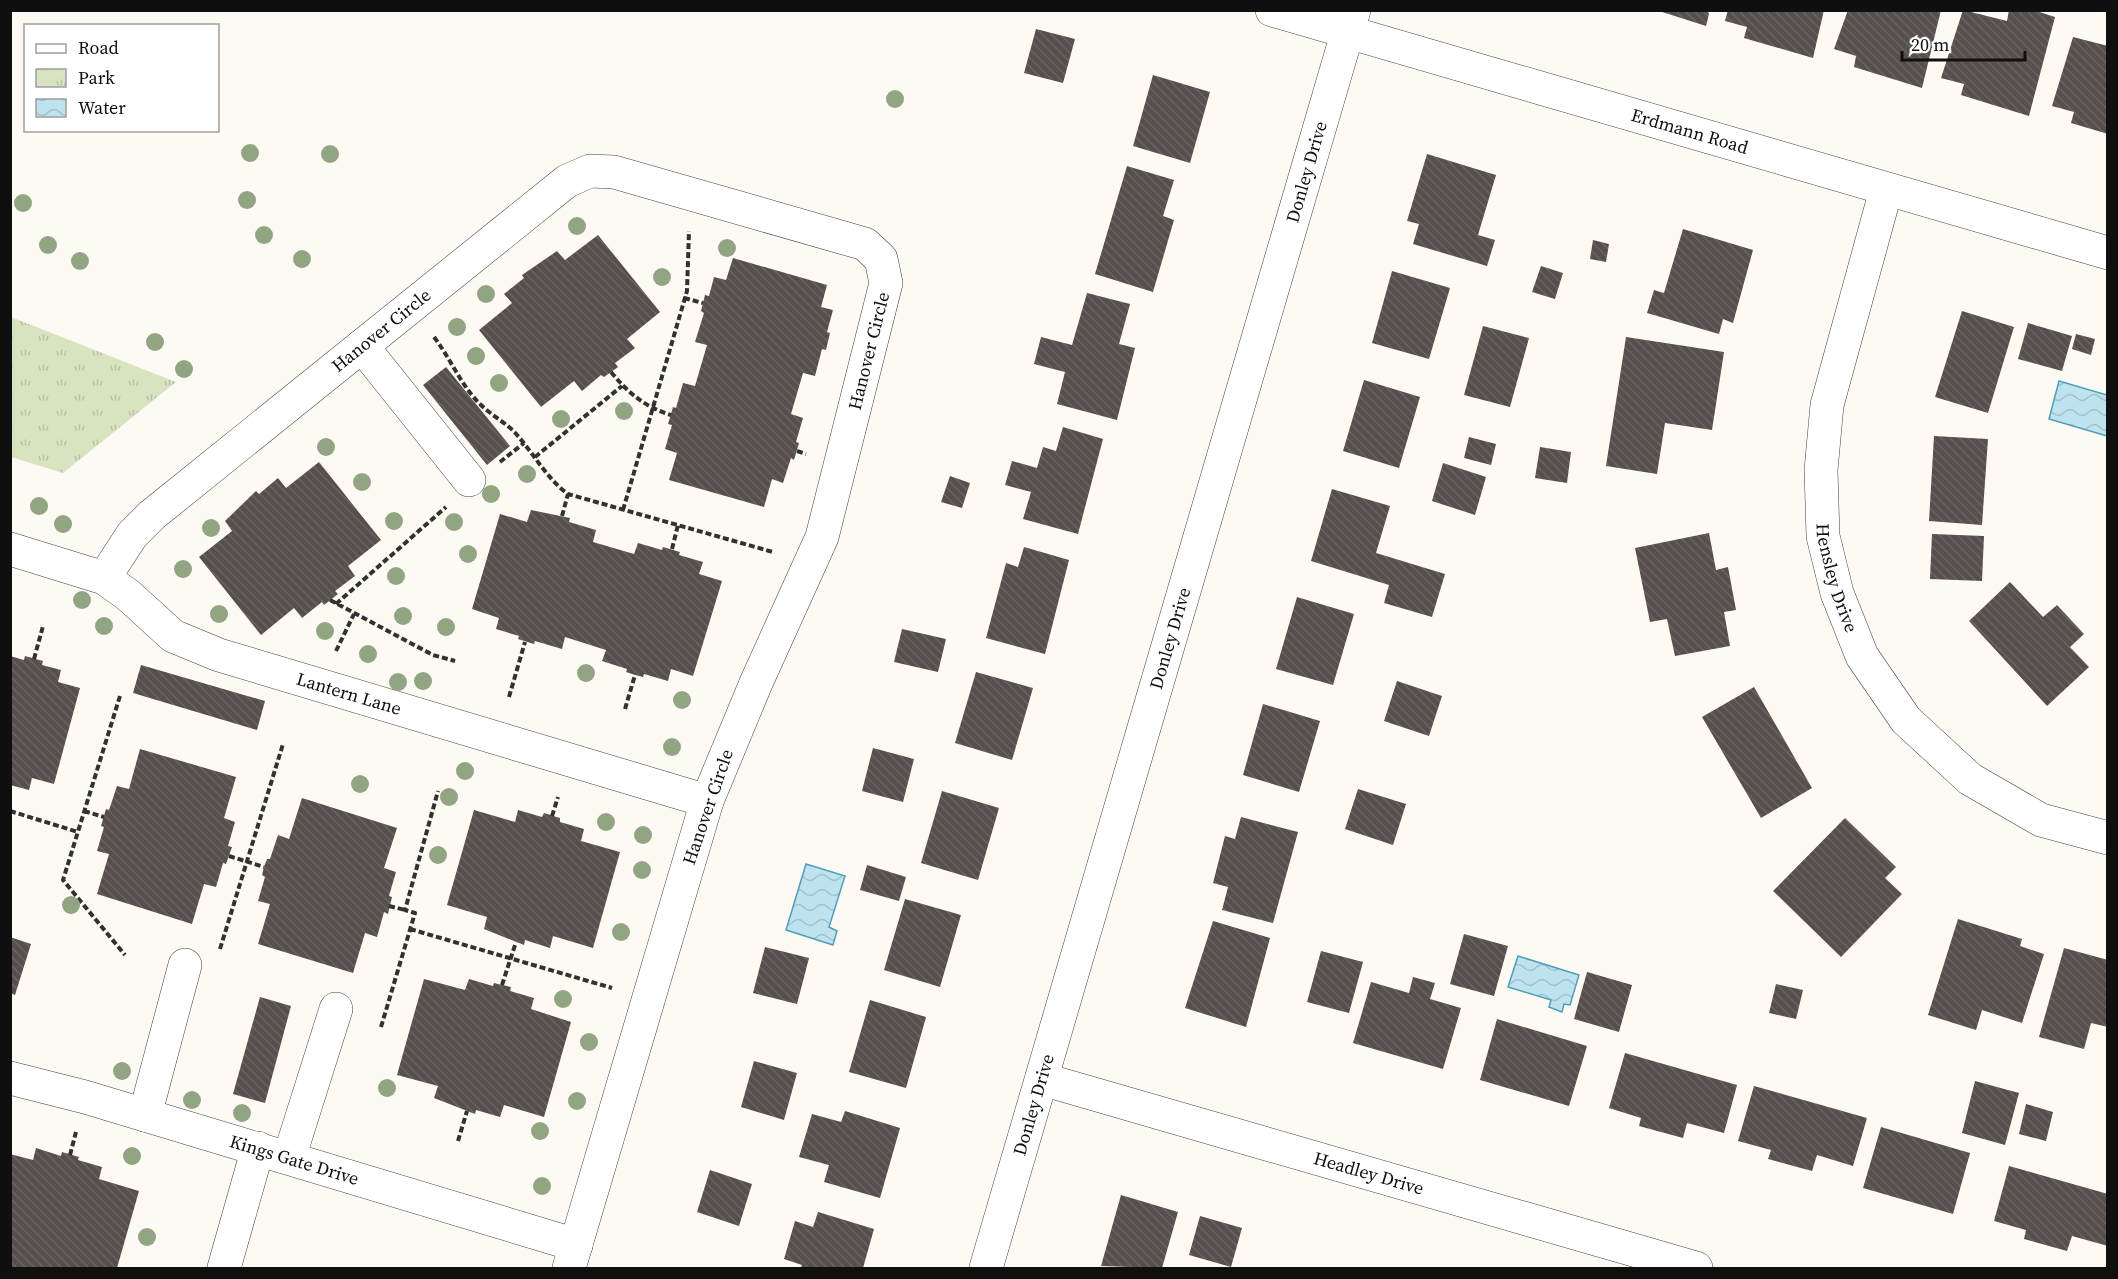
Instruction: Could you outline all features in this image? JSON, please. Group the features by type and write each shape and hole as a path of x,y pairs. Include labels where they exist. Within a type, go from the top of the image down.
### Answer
{"street":[{"name":"Erdmann Road","path":"1272,10 1351,22 1886,190 2108,253"},
{"name":"Donley Drive","path":"986,1269 1351,22"},
{"name":"Hanover Circle","path":"104,578 132,535 153,515 567,181 590,171 614,172 865,244 877,254 885,272 886,284 822,537 756,683 707,801 573,1257"},
{"name":"Hensley Drive","path":"1886,190 1827,405 1821,470 1823,536 1837,593 1862,656 1906,720 1970,779 2041,820 2108,838"},
{"path":"362,346 471,483"},
{"name":"Lantern Lane","path":"10,549 104,578 128,595 173,636 219,655 707,801"},
{"path":"145,1115 185,965"},
{"path":"290,1158 336,1009"},
{"name":"Kings Gate Drive","path":"10,1078 290,1158 573,1257"},
{"name":"Headley Drive","path":"1042,1078 1696,1269"},
{"path":"224,1269 258,1148"}],"path":[{"path":"623,510 684,298 690,225"},
{"path":"684,298 703,303"},
{"path":"431,332 448,354 457,374 481,405 515,432 568,494 782,555"},
{"path":"611,372 622,386 652,409 670,415"},
{"path":"535,457 622,386"},
{"path":"336,604 471,483 524,443"},
{"path":"562,516 568,494"},
{"path":"672,549 678,525"},
{"path":"330,600 433,655 455,661"},
{"path":"333,660 354,614"},
{"path":"34,659 43,627"},
{"path":"509,697 525,642"},
{"path":"625,709 634,675"},
{"path":"120,696 63,880 125,955"},
{"path":"219,951 283,744"},
{"path":"405,910 438,790"},
{"path":"10,812 78,832"},
{"path":"84,812 104,817"},
{"path":"229,856 264,867"},
{"path":"381,1027 415,913 389,906"},
{"path":"410,929 613,988"},
{"path":"502,985 516,942"},
{"path":"458,1141 467,1111"}],"green space":[{"path":"11,317 176,382 63,473 11,457"}],"water":[{"path":"2059,381 2107,395 2107,436 2049,419"},
{"path":"806,864 845,876 829,927 837,931 833,945 786,930"},
{"path":"1518,956 1579,975 1570,1005 1564,1004 1562,1012 1549,1007 1551,1000 1508,987"}],"building":[{"path":"1656,10 1707,10 1709,14 1706,26"},
{"path":"1728,10 1824,10 1813,58 1744,38 1747,27 1725,21"},
{"path":"1848,10 1941,10 1922,88 1854,67 1856,56 1834,49"},
{"path":"1963,10 2007,21 2009,10 2033,10 2055,17 2029,116 1961,95 1964,84 1941,78"},
{"path":"1036,29 1075,39 1063,83 1024,73"},
{"path":"2073,37 2108,46 2108,134 2071,123 2074,112 2052,106"},
{"path":"1153,75 1210,92 1190,163 1133,146"},
{"path":"1427,154 1496,175 1478,235 1495,240 1487,266 1413,244 1419,224 1407,221"},
{"path":"1127,166 1174,180 1163,216 1174,220 1153,292 1095,274"},
{"path":"1683,229 1753,250 1733,323 1723,319 1719,334 1647,313 1654,290 1664,293"},
{"path":"598,235 660,312 627,339 635,348 615,363 618,367 604,377 601,375 582,391 574,381 541,407 479,330 512,303 504,294 524,278 522,275 557,251 565,260"},
{"path":"1593,240 1609,244 1606,262 1590,259"},
{"path":"733,258 827,285 821,307 833,310 827,332 830,333 826,350 822,349 815,376 803,373 791,414 803,418 796,442 799,443 794,460 791,458 783,483 772,479 764,507 669,480 677,453 665,449 672,425 668,424 673,407 676,408 683,383 695,386 707,345 695,342 704,313 701,311 705,295 709,296 714,277 726,280"},
{"path":"1541,266 1563,273 1555,299 1532,292"},
{"path":"1392,271 1450,288 1429,359 1372,343"},
{"path":"1087,293 1130,304 1119,344 1135,348 1117,420 1057,404 1065,372 1034,364 1041,337 1072,345"},
{"path":"1962,311 2014,327 1988,413 1935,397"},
{"path":"2028,323 2072,336 2062,371 2018,359"},
{"path":"1483,326 1529,338 1510,407 1464,395"},
{"path":"2076,334 2095,339 2091,355 2072,349"},
{"path":"1626,337 1724,352 1712,430 1665,423 1657,474 1606,466"},
{"path":"446,367 510,446 487,465 423,385"},
{"path":"1364,380 1420,397 1399,468 1343,451"},
{"path":"1063,427 1103,439 1078,534 1023,519 1031,492 1005,485 1012,461 1037,468 1043,447 1056,451"},
{"path":"1934,436 1988,439 1982,525 1929,521"},
{"path":"1469,437 1496,444 1491,465 1464,458"},
{"path":"1540,447 1571,452 1567,483 1535,478"},
{"path":"319,462 381,540 348,566 355,576 335,591 338,594 324,605 322,602 302,618 294,608 261,635 199,557 232,531 225,521 256,491 259,494 278,478 286,488"},
{"path":"1443,463 1486,477 1475,515 1432,501"},
{"path":"950,476 970,483 962,508 941,502"},
{"path":"1332,489 1390,506 1376,553 1445,574 1432,617 1384,603 1389,585 1311,561"},
{"path":"531,510 570,518 569,522 596,530 593,542 634,554 638,543 662,550 663,547 680,552 679,555 703,562 699,574 722,581 693,676 671,669 668,681 644,674 643,677 635,675 626,672 627,669 602,661 606,650 565,637 562,649 535,641 534,644 518,639 519,636 496,629 499,618 472,609 500,514 527,522"},
{"path":"1709,533 1716,570 1728,567 1736,610 1724,612 1730,646 1675,656 1667,619 1650,622 1635,548"},
{"path":"1932,534 1984,536 1982,581 1930,579"},
{"path":"1024,547 1069,560 1045,654 986,638 1006,563 1018,567"},
{"path":"2010,582 2043,617 2057,605 2084,634 2070,647 2089,667 2047,706 1969,621"},
{"path":"1297,597 1354,614 1333,685 1276,669"},
{"path":"902,629 946,639 938,672 894,662"},
{"path":"10,656 24,660 25,656 43,661 42,665 61,670 58,682 80,688 54,784 32,778 29,790 10,785"},
{"path":"141,665 265,701 257,730 133,693"},
{"path":"976,672 1033,688 1012,760 955,743"},
{"path":"1397,681 1442,696 1429,736 1384,721"},
{"path":"1754,687 1812,788 1761,818 1702,717"},
{"path":"1263,704 1320,721 1299,792 1243,775"},
{"path":"873,748 914,759 903,802 862,791"},
{"path":"140,749 236,777 224,818 235,822 228,846 232,847 226,864 223,863 216,887 204,884 192,924 97,894 109,854 97,851 104,827 101,826 106,809 109,810 117,786 129,789"},
{"path":"1358,789 1406,804 1393,845 1345,829"},
{"path":"942,791 999,808 978,880 921,863"},
{"path":"302,798 397,828 384,868 396,872 389,896 392,897 388,914 384,912 377,937 365,933 353,973 258,944 270,904 258,901 265,877 262,875 264,867 267,859 270,859 278,835 289,839"},
{"path":"474,810 515,822 518,810 542,817 544,813 560,818 560,822 584,829 581,841 620,852 593,948 553,936 550,948 525,940 524,945 484,929 487,917 447,905"},
{"path":"1241,817 1298,832 1273,923 1222,910 1228,887 1213,883 1225,836 1235,839"},
{"path":"1845,818 1896,867 1885,878 1902,894 1841,957 1773,891"},
{"path":"867,865 906,877 899,901 860,890"},
{"path":"905,899 961,915 940,987 884,970"},
{"path":"1958,919 2022,939 2020,946 2044,954 2022,1023 1982,1010 1976,1030 1928,1015"},
{"path":"1213,921 1270,938 1246,1027 1185,1008"},
{"path":"1464,934 1508,946 1494,996 1450,984"},
{"path":"10,937 31,944 15,995 10,993"},
{"path":"765,947 809,958 797,1004 753,993"},
{"path":"2064,948 2108,960 2108,1027 2091,1023 2084,1049 2039,1037"},
{"path":"1321,951 1363,962 1349,1013 1307,1002"},
{"path":"1587,972 1632,985 1619,1032 1574,1019"},
{"path":"1413,977 1435,983 1430,999 1461,1008 1443,1069 1353,1043 1371,982 1409,993"},
{"path":"424,979 465,990 469,979 493,986 494,983 511,987 510,991 534,998 531,1009 571,1022 544,1117 504,1105 500,1117 476,1110 475,1114 434,1098 438,1086 397,1075"},
{"path":"1776,984 1803,990 1796,1019 1769,1013"},
{"path":"260,997 291,1006 265,1103 233,1094"},
{"path":"870,1000 926,1017 906,1088 849,1072"},
{"path":"1497,1019 1587,1046 1569,1106 1480,1080"},
{"path":"1625,1053 1737,1085 1724,1133 1687,1123 1683,1138 1639,1126 1641,1118 1609,1108"},
{"path":"754,1061 797,1073 784,1120 741,1107"},
{"path":"1975,1081 2019,1093 2005,1145 1962,1133"},
{"path":"1754,1086 1867,1118 1853,1166 1817,1155 1812,1171 1768,1159 1771,1150 1738,1141"},
{"path":"2026,1104 2053,1112 2046,1141 2019,1134"},
{"path":"845,1111 900,1128 880,1198 824,1182 829,1165 799,1157 812,1114 841,1122"},
{"path":"1881,1127 1970,1153 1953,1214 1863,1188"},
{"path":"36,1148 61,1156 62,1152 79,1157 78,1160 102,1167 99,1179 139,1191 117,1268 10,1268 10,1154 33,1160"},
{"path":"2009,1166 2108,1194 2108,1246 2072,1236 2067,1251 2024,1239 2026,1230 1994,1221"},
{"path":"710,1170 752,1184 739,1226 697,1212"},
{"path":"1121,1195 1178,1212 1162,1268 1101,1266"},
{"path":"818,1212 874,1229 863,1268 801,1268 802,1265 784,1259 795,1221 813,1227"},
{"path":"1200,1216 1242,1228 1231,1267 1189,1255"}]}
